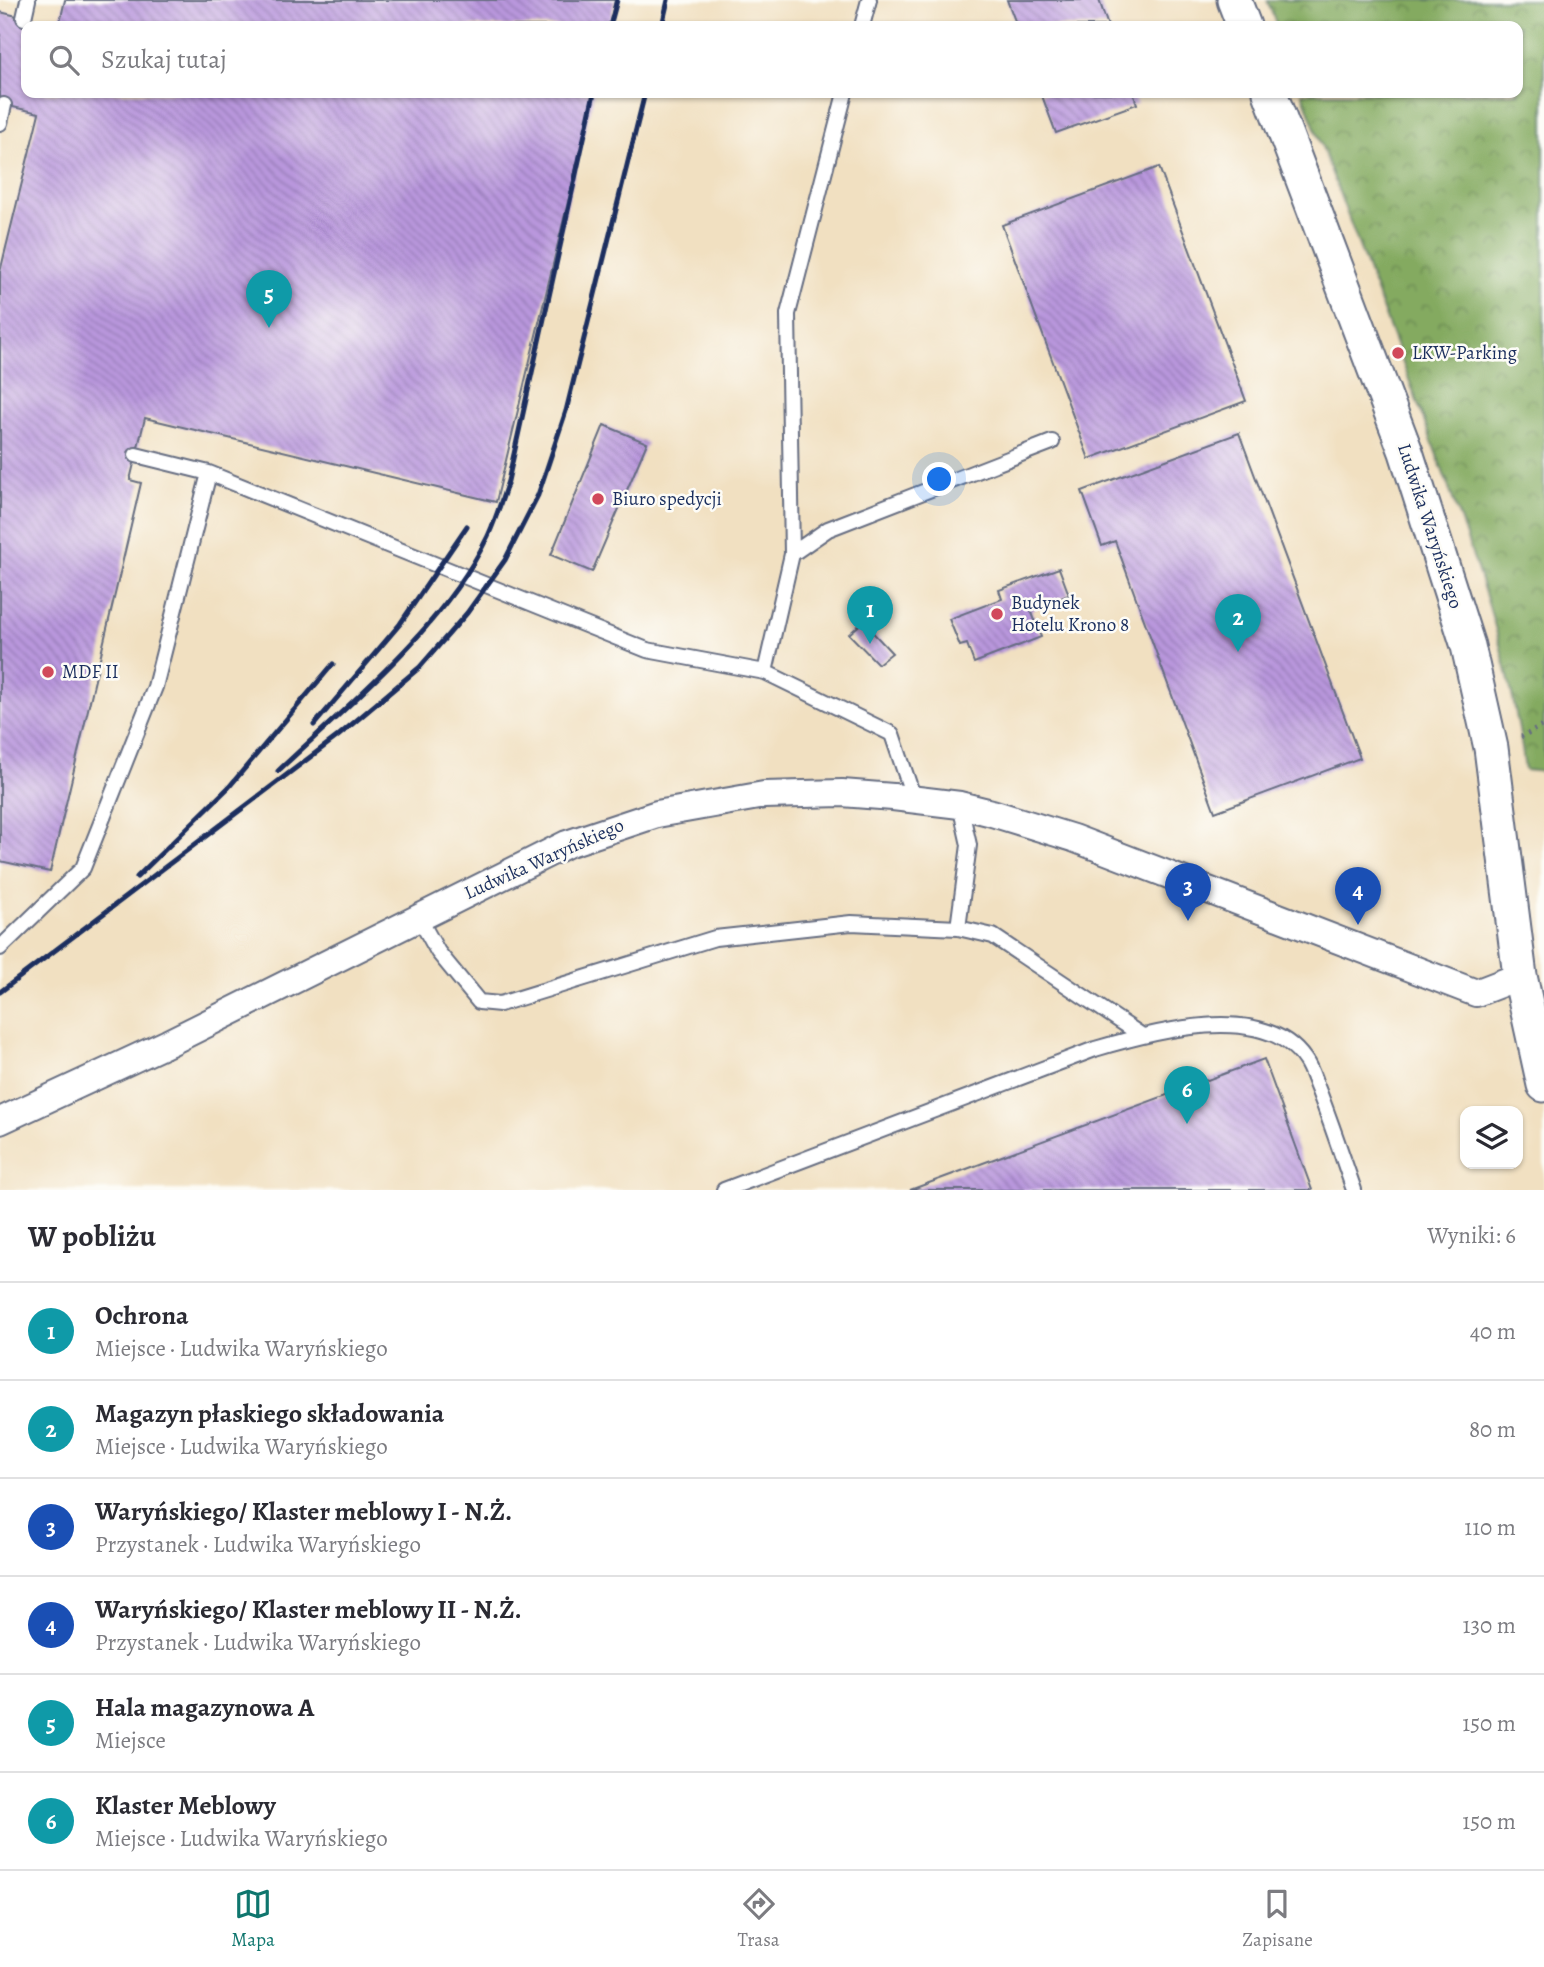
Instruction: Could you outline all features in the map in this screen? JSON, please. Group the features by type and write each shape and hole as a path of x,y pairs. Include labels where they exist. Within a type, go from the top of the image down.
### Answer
{"street":[{"path":"1234,0 1242,21"},
{"name":"Ludwika Waryńskiego","path":"1272,98 1406,452 1468,646 1491,748 1520,976 1544,1085"},
{"name":"Ludwika Waryńskiego","path":"0,1121 168,1043 567,844 657,814 764,795 842,793 960,805 1073,838 1476,992 1520,976"}],"lane":[{"path":"24,18 28,0"},
{"path":"863,21 869,0"},
{"path":"765,671 792,554 788,314 844,98"},
{"path":"0,123 4,105"},
{"path":"792,554 828,529 1052,442"},
{"path":"136,455 209,472 647,650 765,671 892,734 914,799"},
{"path":"0,948 83,868 155,687 209,472"},
{"path":"958,928 969,845 960,805"},
{"path":"418,916 438,952 480,1002 500,1004 715,938 851,923 958,928 993,936 1141,1035"},
{"path":"724,1190 1082,1054 1141,1035 1217,1026 1253,1027 1281,1035 1306,1060 1354,1190"}],"green space":[{"path":"1267,0 1544,0 1544,772 1525,770 1509,680 1485,592 1304,98 1523,98 1523,21 1275,21"}],"building":[{"path":"65,0 615,0 610,21 60,21"},
{"path":"1007,0 1099,0 1106,21 1015,21"},
{"path":"0,12 38,21 21,21 21,98 593,98 496,502 145,418 130,480 141,483 50,872 0,861 0,272 39,113 0,104"},
{"path":"1043,98 1135,98 1137,104 1056,133"},
{"path":"1159,167 1246,401 1089,459 1002,225"},
{"name":"Biuro spedycji","path":"604,425 647,443 592,572 551,555"},
{"path":"1239,433 1360,758 1215,812 1115,541 1102,546 1082,491"},
{"name":"Budynek Hotelu Krono 8","path":"1059,568 1069,595 1031,610 1041,637 974,663 967,644 960,646 949,619 1002,599 999,590"},
{"path":"863,622 892,653 878,664 849,634"},
{"path":"1264,1059 1312,1190 910,1190"}],"railway":[{"path":"611,21 617,0"},
{"path":"663,21 668,0"},
{"path":"278,771 394,662 421,632 447,602 488,536 508,481 593,98"},
{"path":"0,992 338,736 420,667 467,613 505,560 538,495 566,411 644,98"},
{"path":"314,725 400,624 467,526"},
{"path":"137,877 229,787 333,664"}],"place":[{"name":"Hala magazynowa A","path":"269,328"},
{"name":"LKW-Parking","path":"1398,353"},
{"name":"Biuro spedycji","path":"598,499"},
{"name":"Budynek Hotelu Krono 8","path":"997,614"},
{"name":"Ochrona","path":"870,644"},
{"name":"Magazyn płaskiego składowania","path":"1238,652"},
{"name":"MDF II","path":"48,672"},
{"name":"Waryńskiego/ Klaster meblowy I - N.Ż.","path":"1188,921"},
{"name":"Waryńskiego/ Klaster meblowy II - N.Ż.","path":"1358,925"},
{"name":"Klaster Meblowy","path":"1187,1124"}]}
